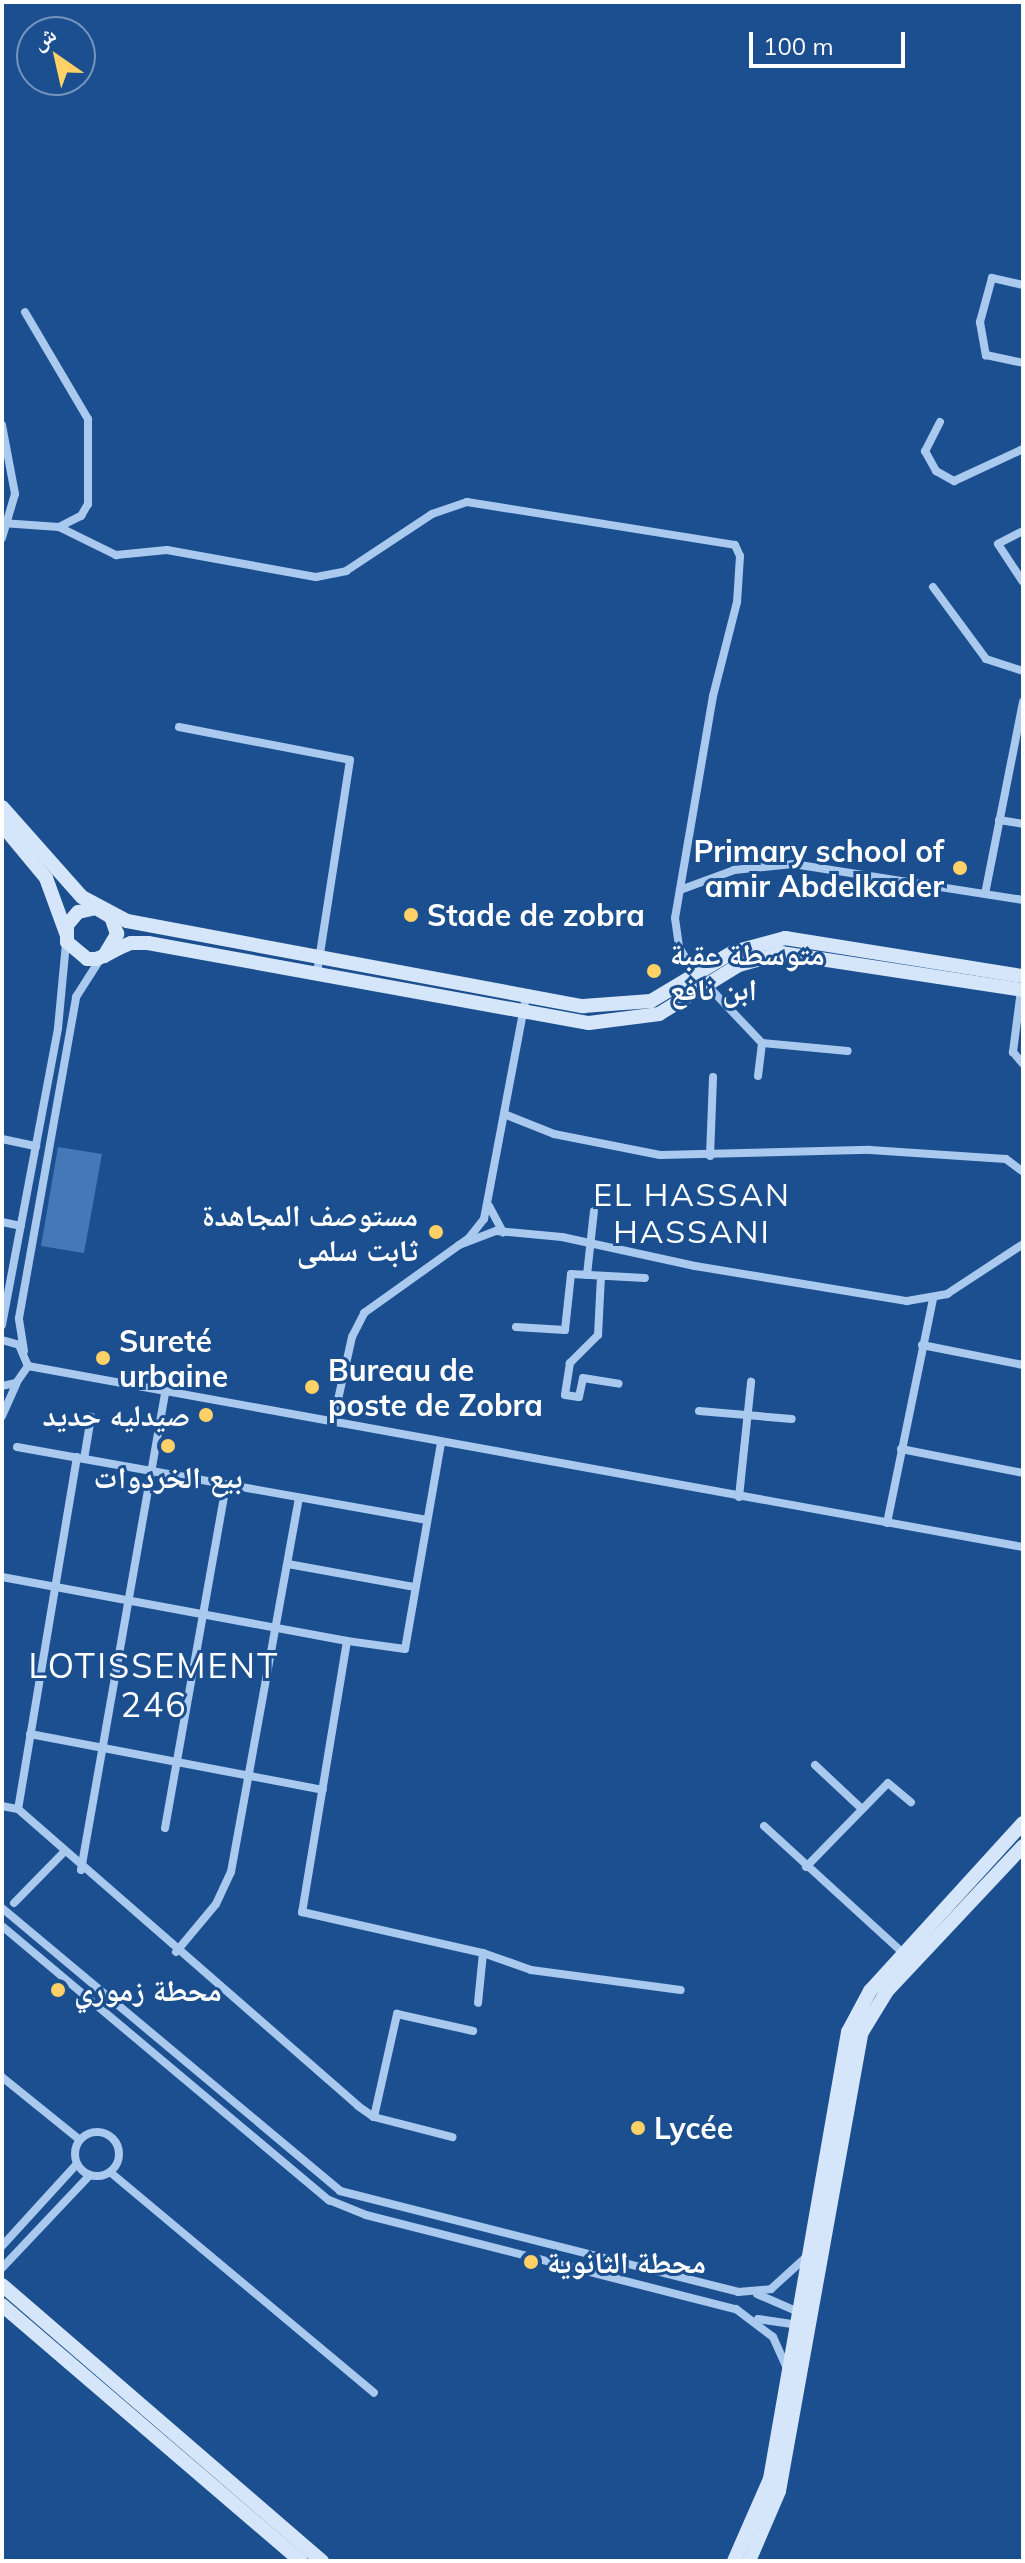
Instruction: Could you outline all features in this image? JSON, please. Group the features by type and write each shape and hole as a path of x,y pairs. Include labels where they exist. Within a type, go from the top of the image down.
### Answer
{"street":[{"path":"1023,285 992,278 980,322 986,355 1023,363"},
{"path":"25,312 90,430 88,504 81,516 59,527"},
{"path":"940,422 925,451 946,479 962,480 1023,449"},
{"path":"2,425 15,494 2,538"},
{"path":"5,523 59,527 116,555 167,550 316,577 346,571 432,514 467,502 735,545 740,556 737,602 713,696 680,890 676,934 696,974 762,1043 848,1051"},
{"path":"1023,531 998,544 1023,582"},
{"path":"933,587 986,659 1023,671"},
{"path":"985,894 999,820 1019,747 1023,702"},
{"path":"179,727 350,760 317,967"},
{"path":"2,807 59,874 104,911 148,928 522,1012 589,1023 637,1021 758,958 806,952 1022,985"},
{"path":"999,820 1023,824"},
{"path":"2,825 46,878 66,934 78,955 104,956 148,943 526,997 624,1007 667,994 696,974 750,946 801,938 1022,985"},
{"path":"680,890 734,870 793,864 1023,900"},
{"path":"2,1325 64,988 66,934 78,912 104,911"},
{"path":"28,1366 19,1318 76,997 117,934 104,911"},
{"path":"1022,985 1013,1052 1023,1064"},
{"path":"333,1422 352,1337 364,1313 459,1245 488,1206 526,997"},
{"path":"758,1076 762,1043"},
{"path":"710,1156 713,1077"},
{"path":"504,1114 585,1141 660,1155 870,1150 1006,1159 1023,1172"},
{"path":"2,1139 36,1146"},
{"path":"488,1206 503,1232"},
{"path":"587,1275 594,1211"},
{"path":"2,1222 21,1226"},
{"path":"459,1245 503,1232 590,1241 771,1280 886,1300 933,1298 1023,1244"},
{"path":"516,1327 565,1330 571,1274 645,1278"},
{"path":"601,1276 598,1335 570,1363 565,1395 579,1397 583,1378 619,1384"},
{"path":"887,1523 933,1298"},
{"path":"2,1340 24,1351"},
{"path":"922,1345 1023,1365"},
{"path":"2,1416 16,1383 28,1366"},
{"path":"28,1366 1023,1547"},
{"path":"739,1497 751,1382"},
{"path":"2,1386 16,1383"},
{"path":"81,1870 165,1392"},
{"path":"699,1411 792,1419"},
{"path":"18,1809 55,1587 91,1417"},
{"path":"2,1577 405,1649 441,1443"},
{"path":"17,1447 426,1520"},
{"path":"901,1449 1023,1473"},
{"path":"165,1828 226,1484"},
{"path":"176,1952 226,1888 299,1498"},
{"path":"288,1564 415,1587"},
{"path":"347,1641 302,1912 483,1953 531,1970 681,1990"},
{"path":"30,1734 323,1790"},
{"path":"815,1765 861,1808"},
{"path":"806,1867 888,1783 911,1802"},
{"path":"2,1806 18,1809 62,1854 374,2117 452,2137"},
{"path":"734,2561 770,2479 804,2259 842,2049 857,2011 904,1954 1023,1823"},
{"path":"764,1826 904,1954"},
{"path":"749,2561 779,2491 862,2032 887,1991 1023,1846"},
{"path":"14,1903 62,1854"},
{"path":"2,1908 340,2191 757,2294 796,2308 811,2323"},
{"path":"2,1926 329,2200 366,2215 750,2316 793,2326 811,2323"},
{"path":"478,2003 483,1953"},
{"path":"374,2117 397,2014 473,2031"},
{"path":"2,2077 80,2140"},
{"path":"80,2140 101,2132 114,2139 119,2153 110,2172"},
{"path":"2,2246 77,2164 80,2140"},
{"path":"77,2164 90,2175"},
{"path":"2,2268 90,2175 110,2172 374,2393"},
{"path":"757,2294 785,2281 804,2259"},
{"path":"2,2285 322,2561"},
{"path":"2,2305 301,2561"},
{"path":"750,2316 773,2337 787,2369"}],"building":[{"path":"58,1147 102,1154 84,1253 41,1246"}],"place":[{"name":"Primary school of amir Abdelkader","path":"960,868"},
{"name":"Stade de zobra","path":"411,915"},
{"name":"متوسطة عقبة ابن نافع","path":"654,971"},
{"name":"مستوصف المجاهدة ثابت سلمى","path":"436,1232"},
{"name":"Sureté urbaine","path":"103,1358"},
{"name":"Bureau de poste de Zobra","path":"312,1387"},
{"name":"صيدليه حديد","path":"206,1415"},
{"name":"بيع الخردوات","path":"168,1446"},
{"name":"محطة زموري","path":"58,1990"},
{"name":"Lycée","path":"638,2128"},
{"name":"محطة الثانوية","path":"531,2262"}],"district":[{"name":"EL HASSAN HASSANI","path":"692,1214"},
{"name":"LOTISSEMENT 246","path":"154,1684"}]}
